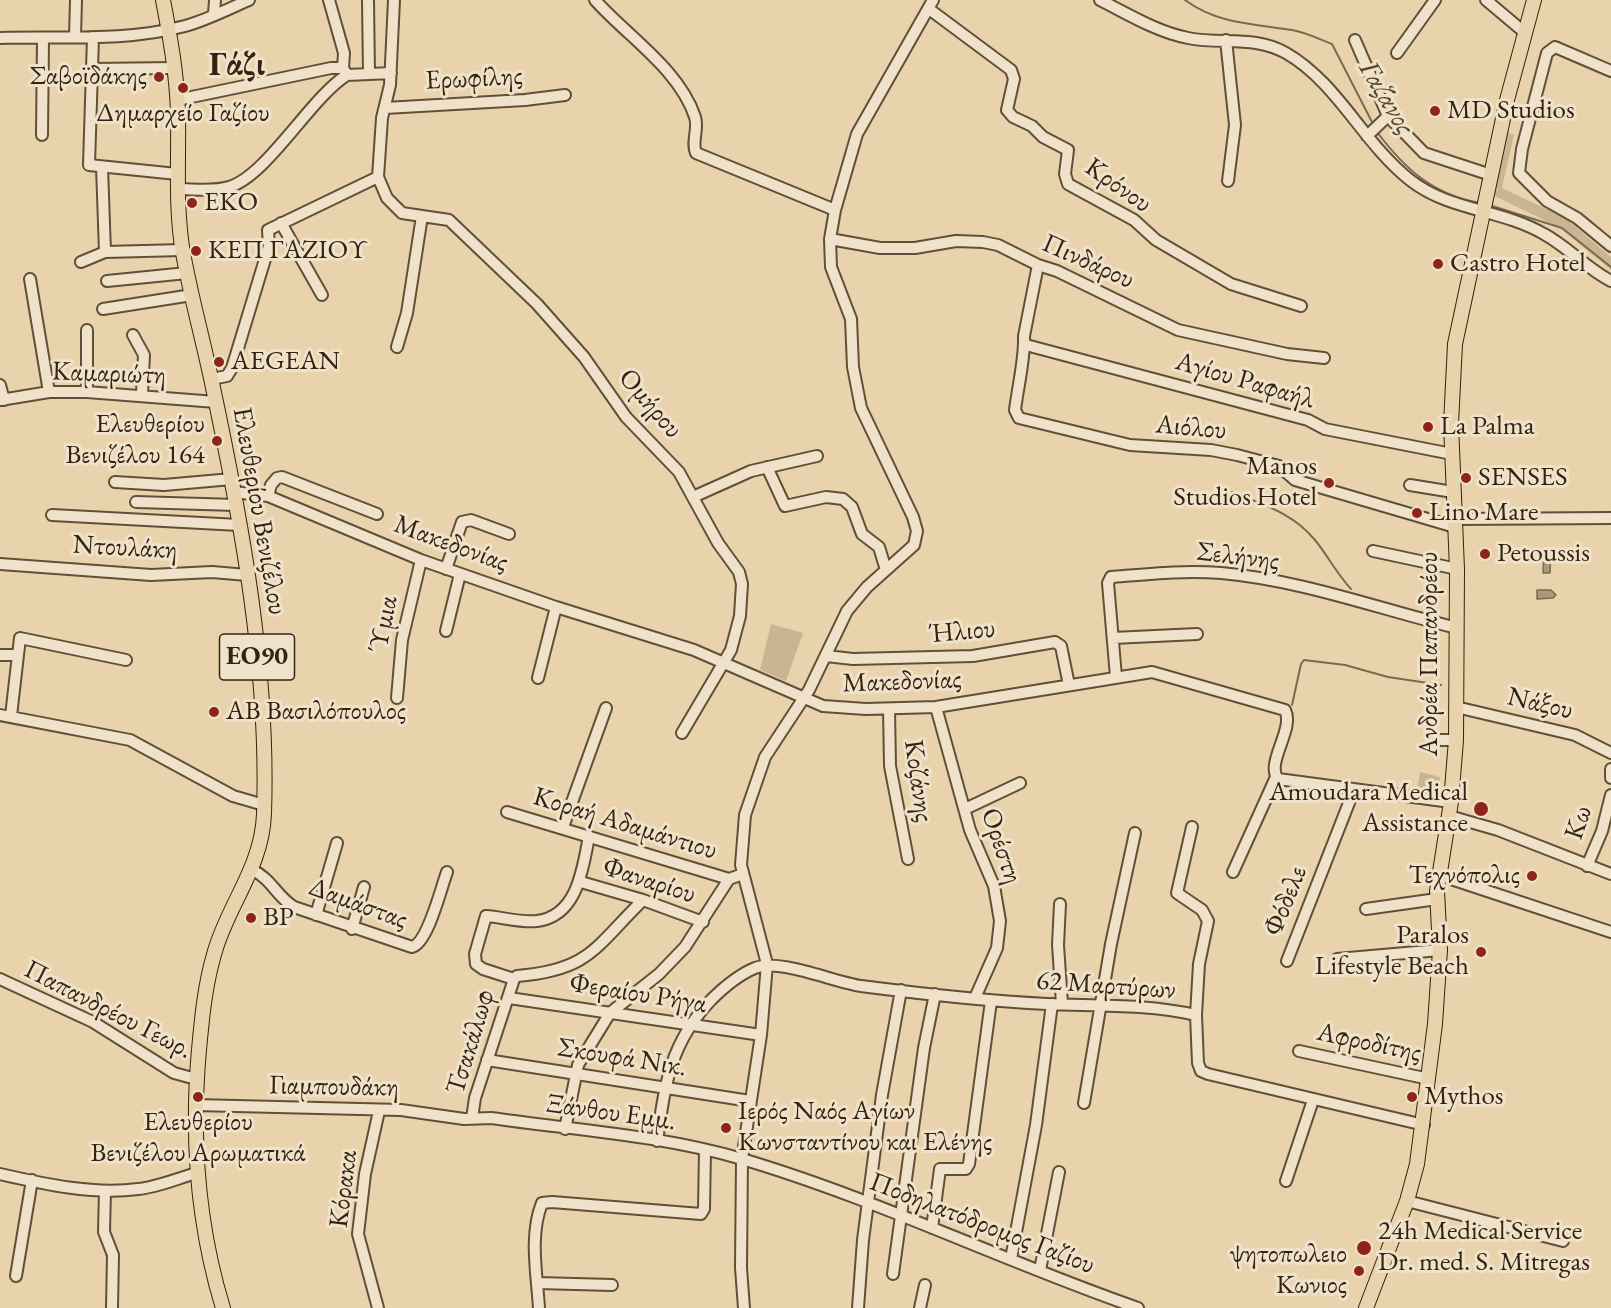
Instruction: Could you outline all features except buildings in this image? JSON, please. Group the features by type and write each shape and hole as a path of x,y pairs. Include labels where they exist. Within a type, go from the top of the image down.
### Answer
{"main road":[{"name":"Ελευθερίου Βενιζέλου","path":"163,0 175,68 177,189 183,250 234,492 247,575 258,673 264,805 261,844 252,870 214,954 201,1016 196,1079 197,1173 205,1241 223,1308"},
{"name":"Ανδρέα Παπανδρέου","path":"1366,1308 1407,1200 1424,1125 1430,1079 1440,950 1437,899 1450,809 1456,740 1456,569 1452,454 1452,377 1455,344 1483,210 1524,32 1534,0"}],"street":[{"path":"75,37 76,0"},
{"path":"214,14 215,0"},
{"path":"0,38 93,37 168,29 193,23 249,0"},
{"path":"177,189 221,189 238,183 259,166 345,71 344,53 329,0"},
{"path":"368,0 369,74"},
{"path":"212,379 227,376 230,371 267,253 268,230 378,177 382,123 391,73 394,0"},
{"path":"595,0 620,28 644,44 684,93 695,118 696,153 835,210"},
{"path":"1101,0 1173,34 1191,39 1266,44 1296,59 1322,82 1370,133 1393,166 1418,187 1442,200 1483,210 1545,234 1584,265 1611,281"},
{"path":"1397,53 1435,0"},
{"path":"1486,0 1524,32"},
{"path":"744,1308 741,1268 742,1159 761,1035 767,964 743,874 742,836 756,778 771,747 803,698 851,606 886,570 912,548 917,536 917,527 861,408 853,367 851,319 831,267 830,239 835,210 857,134 931,4"},
{"name":"Κρόνου","path":"931,4 1011,70 1014,79 1007,110 1014,117 1032,126 1043,137 1068,150 1065,178 1070,186 1134,220 1156,240 1231,284 1301,306"},
{"path":"93,37 89,165 177,174"},
{"path":"42,135 43,38"},
{"path":"1226,40 1235,125 1228,181"},
{"path":"1355,40 1386,118 1424,153 1490,180"},
{"path":"1611,71 1555,47 1547,53 1522,149 1519,173 1547,201 1577,218 1611,246"},
{"path":"92,69 175,68"},
{"path":"177,100 307,72 391,73"},
{"name":"Ερωφίλης","path":"385,108 525,100 565,95"},
{"path":"1370,133 1386,118"},
{"path":"102,167 105,252"},
{"name":"Ομήρου","path":"378,177 384,194 402,213 449,220 517,284 584,357 626,417 674,466 741,579 740,616 726,662 682,733"},
{"path":"397,347 406,313 422,216"},
{"path":"281,223 322,295"},
{"name":"Πινδάρου","path":"830,239 886,248 915,248 956,241 983,242 1006,249 1038,265 1057,271 1178,330 1287,354 1324,358"},
{"path":"81,262 105,252 183,250"},
{"path":"1026,345 1024,336 1038,265"},
{"path":"107,281 187,273"},
{"path":"30,279 49,392"},
{"path":"103,309 192,296"},
{"path":"87,330 87,392"},
{"path":"133,335 144,355 142,394"},
{"name":"Αγίου Ραφαήλ","path":"1026,345 1308,420 1325,429 1452,454"},
{"name":"Αιόλου","path":"1026,345 1021,357 1015,410 1019,418 1130,445 1211,450 1275,464 1295,480 1455,523 1611,518"},
{"path":"0,385 2,400"},
{"name":"Καμαριώτη","path":"2,400 49,392 87,392 142,394 216,402"},
{"path":"693,497 736,476 817,456"},
{"path":"767,467 785,506 834,496 847,502 855,514 862,534 879,547 886,570"},
{"path":"268,496 271,485 277,478 282,477 377,514"},
{"path":"115,482 234,492"},
{"path":"1410,484 1453,492"},
{"path":"136,502 234,492"},
{"name":"Μακεδονίας","path":"234,492 268,496 421,560 556,607 664,639 726,662 818,705 836,708 889,709 936,707 995,699 1116,677 1158,673 1285,710 1287,723 1275,770 1276,777"},
{"path":"52,515 239,525"},
{"path":"446,568 462,522 471,520 509,534"},
{"path":"1373,551 1456,569"},
{"name":"Ύμια","path":"397,698 402,640 421,560"},
{"name":"Ντουλάκη","path":"0,564 152,575 212,573 247,575"},
{"name":"Σελήνης","path":"1116,677 1108,578 1184,572 1236,575 1287,585 1456,628"},
{"path":"446,632 460,574"},
{"path":"538,678 556,607"},
{"path":"1113,638 1197,634"},
{"path":"126,660 20,638 6,715 130,740 233,796 264,805"},
{"name":"Ήλιου","path":"826,656 844,659 973,656 1055,642 1061,646 1069,685"},
{"path":"0,655 18,655"},
{"name":"Ορέστη","path":"936,707 974,841 994,886 1000,921 996,948 975,998"},
{"name":"Νάξου","path":"1456,707 1575,735 1611,753"},
{"path":"562,827 606,708"},
{"name":"Κοζάνης","path":"889,709 890,766 908,860"},
{"path":"1441,740 1456,740"},
{"name":"Κω","path":"1611,769 1611,778"},
{"path":"1233,872 1276,777 1283,781 1354,790 1450,809 1587,866 1611,873"},
{"path":"965,809 1020,783"},
{"name":"Φόδελε","path":"1287,961 1354,790"},
{"name":"Κω","path":"1587,866 1602,831 1611,795"},
{"name":"Κοραή Αδαμάντιου","path":"507,812 729,879"},
{"path":"1192,827 1177,890 1178,894 1202,910 1208,921 1199,964 1197,1015"},
{"path":"1084,1103 1111,944 1135,833"},
{"path":"589,836 581,882 559,912 545,919 528,921 486,916 475,954 476,964 483,969 514,979 517,976 553,972 584,960 643,900"},
{"path":"316,915 337,843"},
{"name":"Δαμάστας","path":"252,870 266,878 286,902 352,929 409,947 418,946 424,936 447,872"},
{"path":"565,1129 578,1065 610,1013 658,974 685,947 729,879 743,874"},
{"path":"1439,875 1611,932"},
{"name":"Φαναρίου","path":"581,882 643,900 703,922"},
{"path":"352,929 364,887"},
{"path":"1366,909 1437,899"},
{"path":"1011,1259 1057,1004 1060,904"},
{"path":"1337,959 1440,950"},
{"path":"657,1141 664,1087 676,1049 689,1025 728,984 745,973 767,964"},
{"name":"62 Μαρτύρων","path":"767,964 854,985 991,1001 1102,1005 1197,1015 1201,1071 1313,1100 1424,1125"},
{"name":"Παπανδρέου Γεωρ.","path":"0,979 93,1022 174,1073 196,1079"},
{"name":"Τσακάλωφ","path":"472,1118 475,1098 514,979"},
{"path":"858,1308 868,1203 888,1056 901,990"},
{"path":"893,1274 899,1215 924,1048 935,994"},
{"name":"Φεραίου Ρήγα","path":"509,998 761,1035"},
{"path":"932,1228 940,1169 966,1169 969,1164 991,1001"},
{"name":"Αφροδίτης","path":"1299,1051 1430,1079"},
{"name":"Σκουφά Νικ.","path":"487,1060 750,1101"},
{"path":"1286,1181 1313,1100"},
{"name":"Γιαμπουδάκη","path":"195,1105 401,1110 452,1118 472,1118"},
{"name":"Κόρακα","path":"378,1308 358,1234 365,1174 379,1110"},
{"name":"Ξάνθου Εμμ.","path":"472,1118 657,1141 742,1159"},
{"path":"540,1308 536,1235 542,1203 700,1214 704,1209 705,1150"},
{"name":"Ποδηλατόδρομος Γαζίου","path":"742,1159 868,1203 1138,1308"},
{"path":"1040,1270 1059,1172"},
{"path":"0,1174 68,1188 105,1191 142,1189 197,1173"},
{"path":"16,1276 32,1180"},
{"path":"105,1191 104,1232 113,1255 112,1308"},
{"path":"1407,1200 1563,1241"},
{"path":"538,1283 612,1285"},
{"path":"920,1308 925,1285"}],"shaded area":[{"path":"1504,131 1514,135 1502,188 1565,218 1611,257 1611,270 1560,228 1491,194"},
{"path":"1544,551 1551,551 1550,573 1543,573"},
{"path":"1537,590 1551,590 1556,595 1553,598 1537,599"},
{"path":"771,624 803,633 786,681 760,670"},
{"path":"1420,772 1440,777 1439,798 1416,796"}],"waterway":[{"name":"Γαζανος","path":"1185,0 1197,8 1223,18 1297,31 1332,44 1373,124"},
{"name":"Γαζανος","path":"1377,132 1398,158 1434,187 1448,194 1480,203"},
{"name":"Γαζανος","path":"1489,205 1562,228 1611,267"},
{"path":"1232,492 1288,516 1297,523 1315,540 1351,589"},
{"path":"1292,705 1301,664 1304,660 1345,665 1388,677 1441,685"}],"place":[{"name":"Σαβοϊδάκης","path":"159,77"},
{"name":"Δημαρχείο Γαζίου","path":"183,88"},
{"name":"MD Studios","path":"1435,111"},
{"name":"EKO","path":"192,203"},
{"name":"ΚΕΠ ΓΑΖΙΟΥ","path":"196,251"},
{"name":"Castro Hotel","path":"1438,264"},
{"name":"AEGEAN","path":"219,362"},
{"name":"La Palma","path":"1428,427"},
{"name":"Ελευθερίου Βενιζέλου 164","path":"217,441"},
{"name":"SENSES","path":"1466,478"},
{"name":"Manos Studios Hotel","path":"1329,483"},
{"name":"Lino Mare","path":"1417,513"},
{"name":"Petoussis","path":"1485,554"},
{"name":"ΑΒ Βασιλόπουλος","path":"214,712"},
{"name":"Amoudara Medical Assistance","path":"1481,809"},
{"name":"Τεχνόπολις","path":"1532,876"},
{"name":"BP","path":"251,918"},
{"name":"Paralos Lifestyle Beach","path":"1481,952"},
{"name":"Ελευθερίου Βενιζέλου Αρωματικά","path":"198,1097"},
{"name":"Mythos","path":"1412,1097"},
{"name":"Ιερός Ναός Αγίων Κωνσταντίνου και Ελένης","path":"726,1128"},
{"name":"24h Medical Service Dr. med. S. Mitregas","path":"1364,1248"},
{"name":"ψητοπωλειο Κωνιος","path":"1359,1271"}],"district":[{"name":"Γάζι","path":"237,66"}]}
